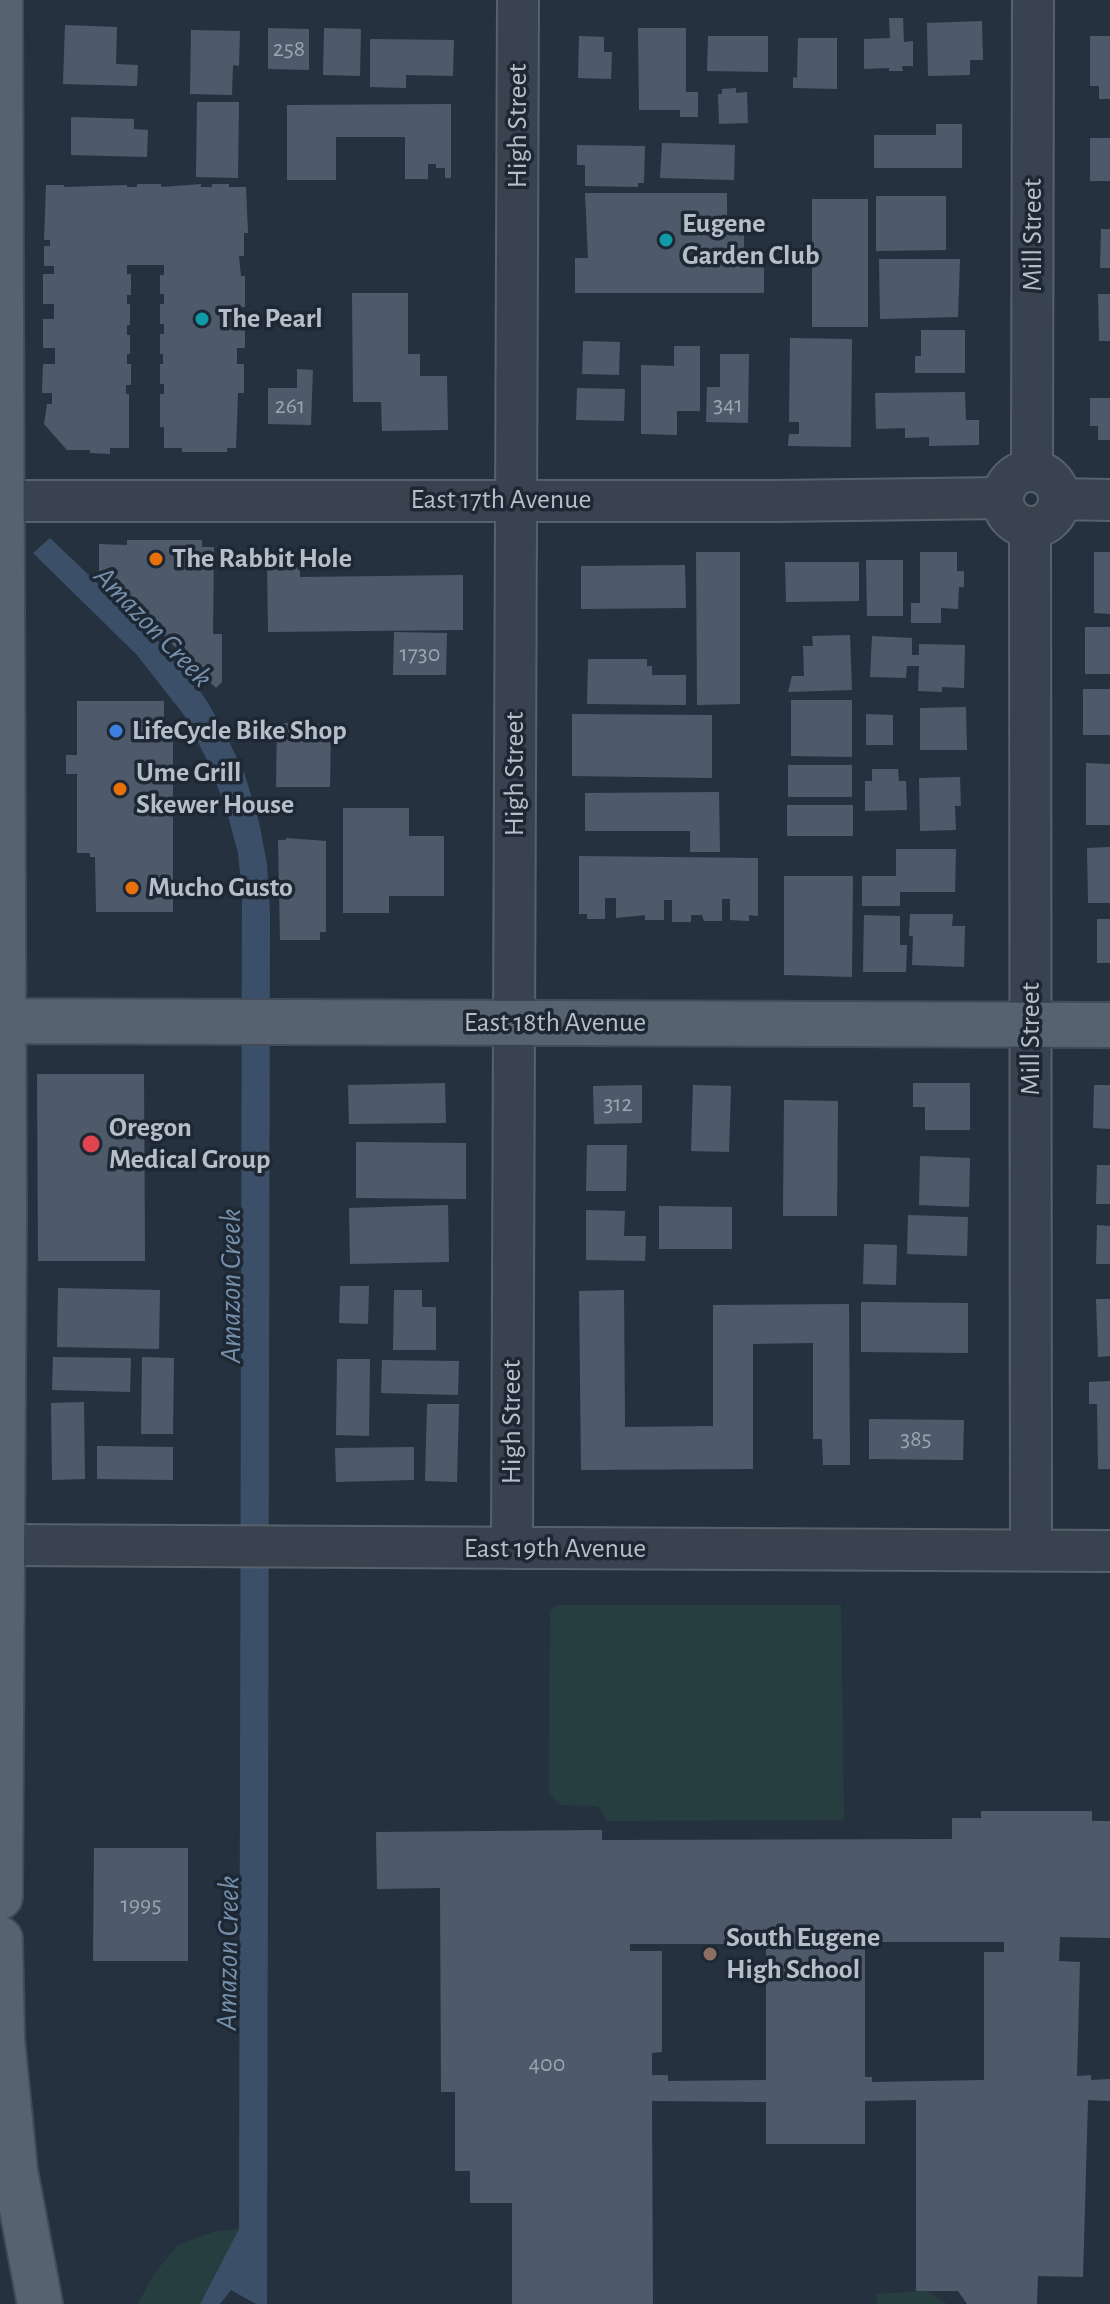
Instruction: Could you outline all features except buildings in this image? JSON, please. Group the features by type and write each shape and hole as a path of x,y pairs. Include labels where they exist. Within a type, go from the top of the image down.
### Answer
{"main road":[{"path":"0,0 0,1897"},
{"name":"East 18th Avenue","path":"1,1021 1110,1025"},
{"path":"0,1939 3,2069 15,2171 40,2304"}],"street":[{"name":"High Street","path":"512,1548 518,0"},
{"name":"Mill Street","path":"1032,470 1033,0"},
{"path":"1032,470 1051,479 1059,499 1057,510 1050,519 1030,527 1010,518 1004,509 1003,498 1011,478 1032,470"},
{"name":"East 17th Avenue","path":"1,501 1003,498"},
{"path":"1059,499 1110,500"},
{"name":"Mill Street","path":"1030,527 1031,1550"},
{"name":"East 19th Avenue","path":"1,1545 1110,1551"}],"green space":[{"path":"556,1605 841,1605 844,1820 607,1821 598,1806 561,1805 549,1794 550,1611"},
{"path":"239,2229 200,2304 138,2304 153,2275 178,2245 213,2232"},
{"path":"928,2291 947,2304 877,2304 877,2294"}],"water":[{"path":"50,538 160,643 187,672 208,703 245,775 267,864 270,914 267,2304 256,2304 231,2290 220,2304 200,2304 239,2229 242,894 238,853 225,805 184,715 137,655 33,553"}],"place":[{"name":"Eugene Garden Club","path":"666,240"},
{"name":"The Pearl","path":"202,319"},
{"name":"The Rabbit Hole","path":"156,559"},
{"name":"LifeCycle Bike Shop","path":"116,731"},
{"name":"Ume Grill Skewer House","path":"120,789"},
{"name":"Mucho Gusto","path":"132,888"},
{"name":"Oregon Medical Group","path":"91,1144"},
{"name":"South Eugene High School","path":"710,1954"}],"water label":[{"name":"Amazon Creek","path":"153,627"},
{"name":"Amazon Creek","path":"231,1286"},
{"name":"Amazon Creek","path":"228,1953"}]}
